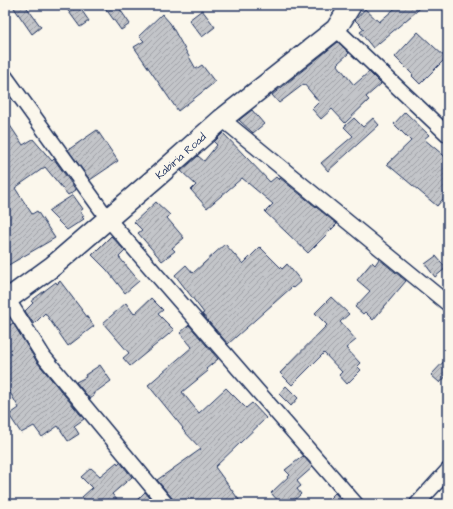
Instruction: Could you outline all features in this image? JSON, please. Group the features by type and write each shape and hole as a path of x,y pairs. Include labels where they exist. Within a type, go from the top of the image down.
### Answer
{"main road":[{"name":"Kabiria Road","path":"6,299 53,266 222,119 336,28 351,5"}],"street":[{"path":"336,28 448,135"},
{"path":"5,76 108,219 356,504"},
{"path":"222,119 448,304"},
{"path":"6,299 44,357 166,504"},
{"path":"417,504 448,470"}],"building":[{"path":"12,5 25,5 41,27 32,34"},
{"path":"64,5 78,5 89,21 80,27"},
{"path":"103,5 117,5 130,24 121,30"},
{"path":"399,5 424,5 373,48 360,32 364,29 355,20 365,9 379,22"},
{"path":"202,10 215,27 202,37 189,20"},
{"path":"162,14 170,23 196,69 202,65 215,82 178,111 134,47 144,41 139,36"},
{"path":"418,32 446,58 420,84 395,57"},
{"path":"338,42 349,53 337,64 354,85 369,72 381,84 366,97 369,100 345,123 332,109 321,119 312,109 319,102 304,84 279,103 272,95"},
{"path":"252,110 264,124 253,133 239,120"},
{"path":"405,112 429,135 424,139 448,159 448,193 437,206 387,164 411,141 394,124"},
{"path":"5,118 23,145 33,139 52,161 54,159 76,190 68,195 45,167 15,188 32,214 37,211 55,238 5,267"},
{"path":"354,118 363,127 373,118 379,125 328,171 321,163 353,136 344,127"},
{"path":"97,130 118,161 90,180 68,150"},
{"path":"223,133 270,182 276,177 279,180 280,178 337,224 308,253 265,212 273,204 242,178 207,208 191,190 196,185 181,171 198,156 204,161 217,145 214,142"},
{"path":"73,195 83,209 80,211 84,216 82,217 84,219 67,230 48,211"},
{"path":"156,202 170,215 167,218 184,238 172,248 175,251 162,261 138,233 142,230 134,222"},
{"path":"111,236 125,251 119,257 139,281 125,293 107,270 92,255"},
{"path":"225,244 243,264 260,247 282,269 287,264 301,281 293,288 292,287 228,344 202,314 204,313 175,275 186,265 193,273"},
{"path":"436,256 446,268 435,277 425,264"},
{"path":"379,259 406,281 373,320 365,312 363,314 355,307 370,291 357,280 372,262 375,265"},
{"path":"60,281 94,326 68,346 45,313 34,324 25,311 33,303 31,301 56,282 57,284"},
{"path":"331,297 349,314 340,322 356,340 346,348 360,363 357,366 361,370 347,384 339,375 342,372 324,353 292,385 280,373 327,325 315,313"},
{"path":"151,298 163,310 158,314 174,330 130,366 123,358 129,353 103,323 126,303 134,314"},
{"path":"13,323 37,362 84,419 74,426 79,434 68,441 58,426 42,437 34,426 21,433 9,415 19,408 5,384 5,328"},
{"path":"189,325 218,359 206,369 208,371 182,392 199,413 226,388 246,408 252,403 266,418 215,467 242,504 174,504 173,499 157,480 201,449 182,429 183,428 148,385 192,347 180,333"},
{"path":"448,357 448,374 440,383 431,375"},
{"path":"100,365 111,381 93,394 94,396 90,399 76,382 86,377 85,375"},
{"path":"286,386 298,398 291,406 279,394"},
{"path":"303,456 313,467 297,481 301,486 297,489 301,494 290,504 281,504 271,493 290,475 285,470"},
{"path":"117,462 118,464 120,462 132,477 112,494 121,504 88,504 82,497 92,488 81,477 91,468 100,476"},
{"path":"145,492 155,504 133,504"},
{"path":"335,493 345,504 324,504"}]}
